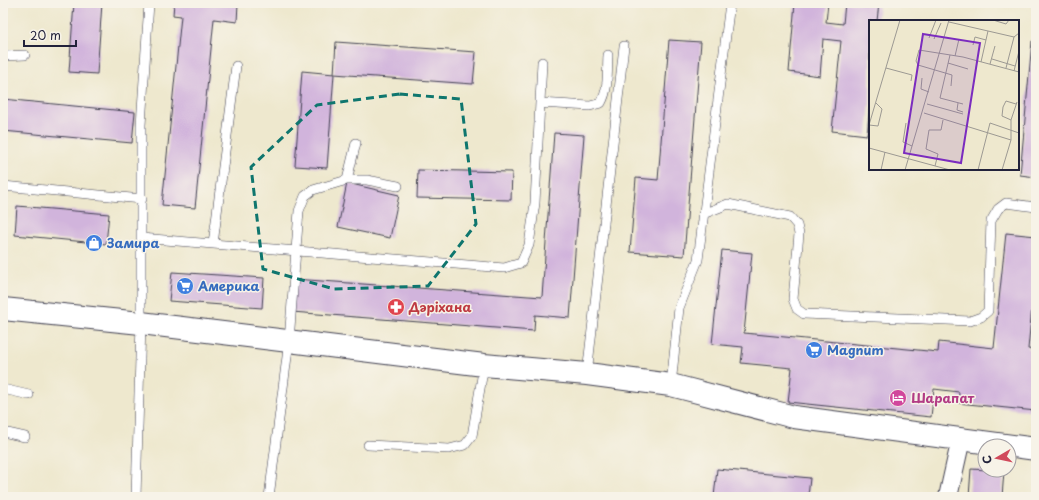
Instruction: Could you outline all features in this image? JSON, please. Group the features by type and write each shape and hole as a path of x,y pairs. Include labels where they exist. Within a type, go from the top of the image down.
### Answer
{"street":[{"path":"3,309 141,323 484,365 587,374 672,385 794,417 1036,449"},
{"path":"948,497 961,439"}],"lane":[{"path":"136,497 141,323 142,125 149,3"},
{"path":"672,385 679,308 698,260 730,3"},
{"path":"587,374 624,46"},
{"path":"3,56 25,55"},
{"path":"540,103 590,106 601,103 606,89 608,55"},
{"path":"141,238 504,268 521,263 529,245 535,203 542,62"},
{"path":"213,244 236,66"},
{"path":"347,180 356,143"},
{"path":"270,497 289,341 299,212 305,196 318,188 347,180 367,180 398,186"},
{"path":"3,186 142,199"},
{"path":"703,214 728,204 790,217 797,225 799,234 793,299 797,309 804,314 970,321 981,317 988,311 991,221 998,209 1006,203 1036,207"},
{"path":"368,445 450,449 465,445 472,436 484,365"},
{"path":"3,389 29,395"},
{"path":"3,432 25,437"}],"highlighted area":[{"path":"400,94 461,99 476,224 428,286 334,289 263,269 251,167 317,105"}],"building":[{"path":"74,3 102,3 97,74 69,72"},
{"path":"174,3 238,3 237,22 214,19 195,208 162,205 181,16 173,15"},
{"path":"795,3 828,3 826,22 843,24 845,3 879,3 877,20 869,20 869,112 867,135 832,131 841,41 823,39 820,76 789,72"},
{"path":"669,40 701,42 684,256 630,252 636,178 658,180"},
{"path":"1032,41 1036,42 1036,177 1020,175"},
{"path":"336,42 476,52 473,84 334,74"},
{"path":"302,71 334,74 327,168 295,166"},
{"path":"3,99 135,112 132,143 3,131"},
{"path":"554,133 584,135 570,318 535,315 534,331 292,312 294,279 542,297"},
{"path":"418,170 512,172 511,200 417,198"},
{"path":"347,183 399,195 390,238 338,227"},
{"path":"17,206 109,214 106,244 15,235"},
{"path":"1006,233 1036,236 1036,265 1028,349 1036,350 1036,411 958,403 959,392 934,389 931,417 788,402 792,368 741,363 743,347 712,344 722,250 752,253 744,333 938,352 939,342 994,348"},
{"path":"172,272 264,278 262,308 169,301"},
{"path":"717,469 810,478 808,497 714,497"},
{"path":"971,469 977,469 977,478 1003,478 1002,497 969,497"}],"place":[{"name":"Замира","path":"94,243"},
{"name":"Америка","path":"185,286"},
{"name":"Дəріхана","path":"396,307"},
{"name":"Magnum","path":"814,350"},
{"name":"Шарапат","path":"898,398"}]}
